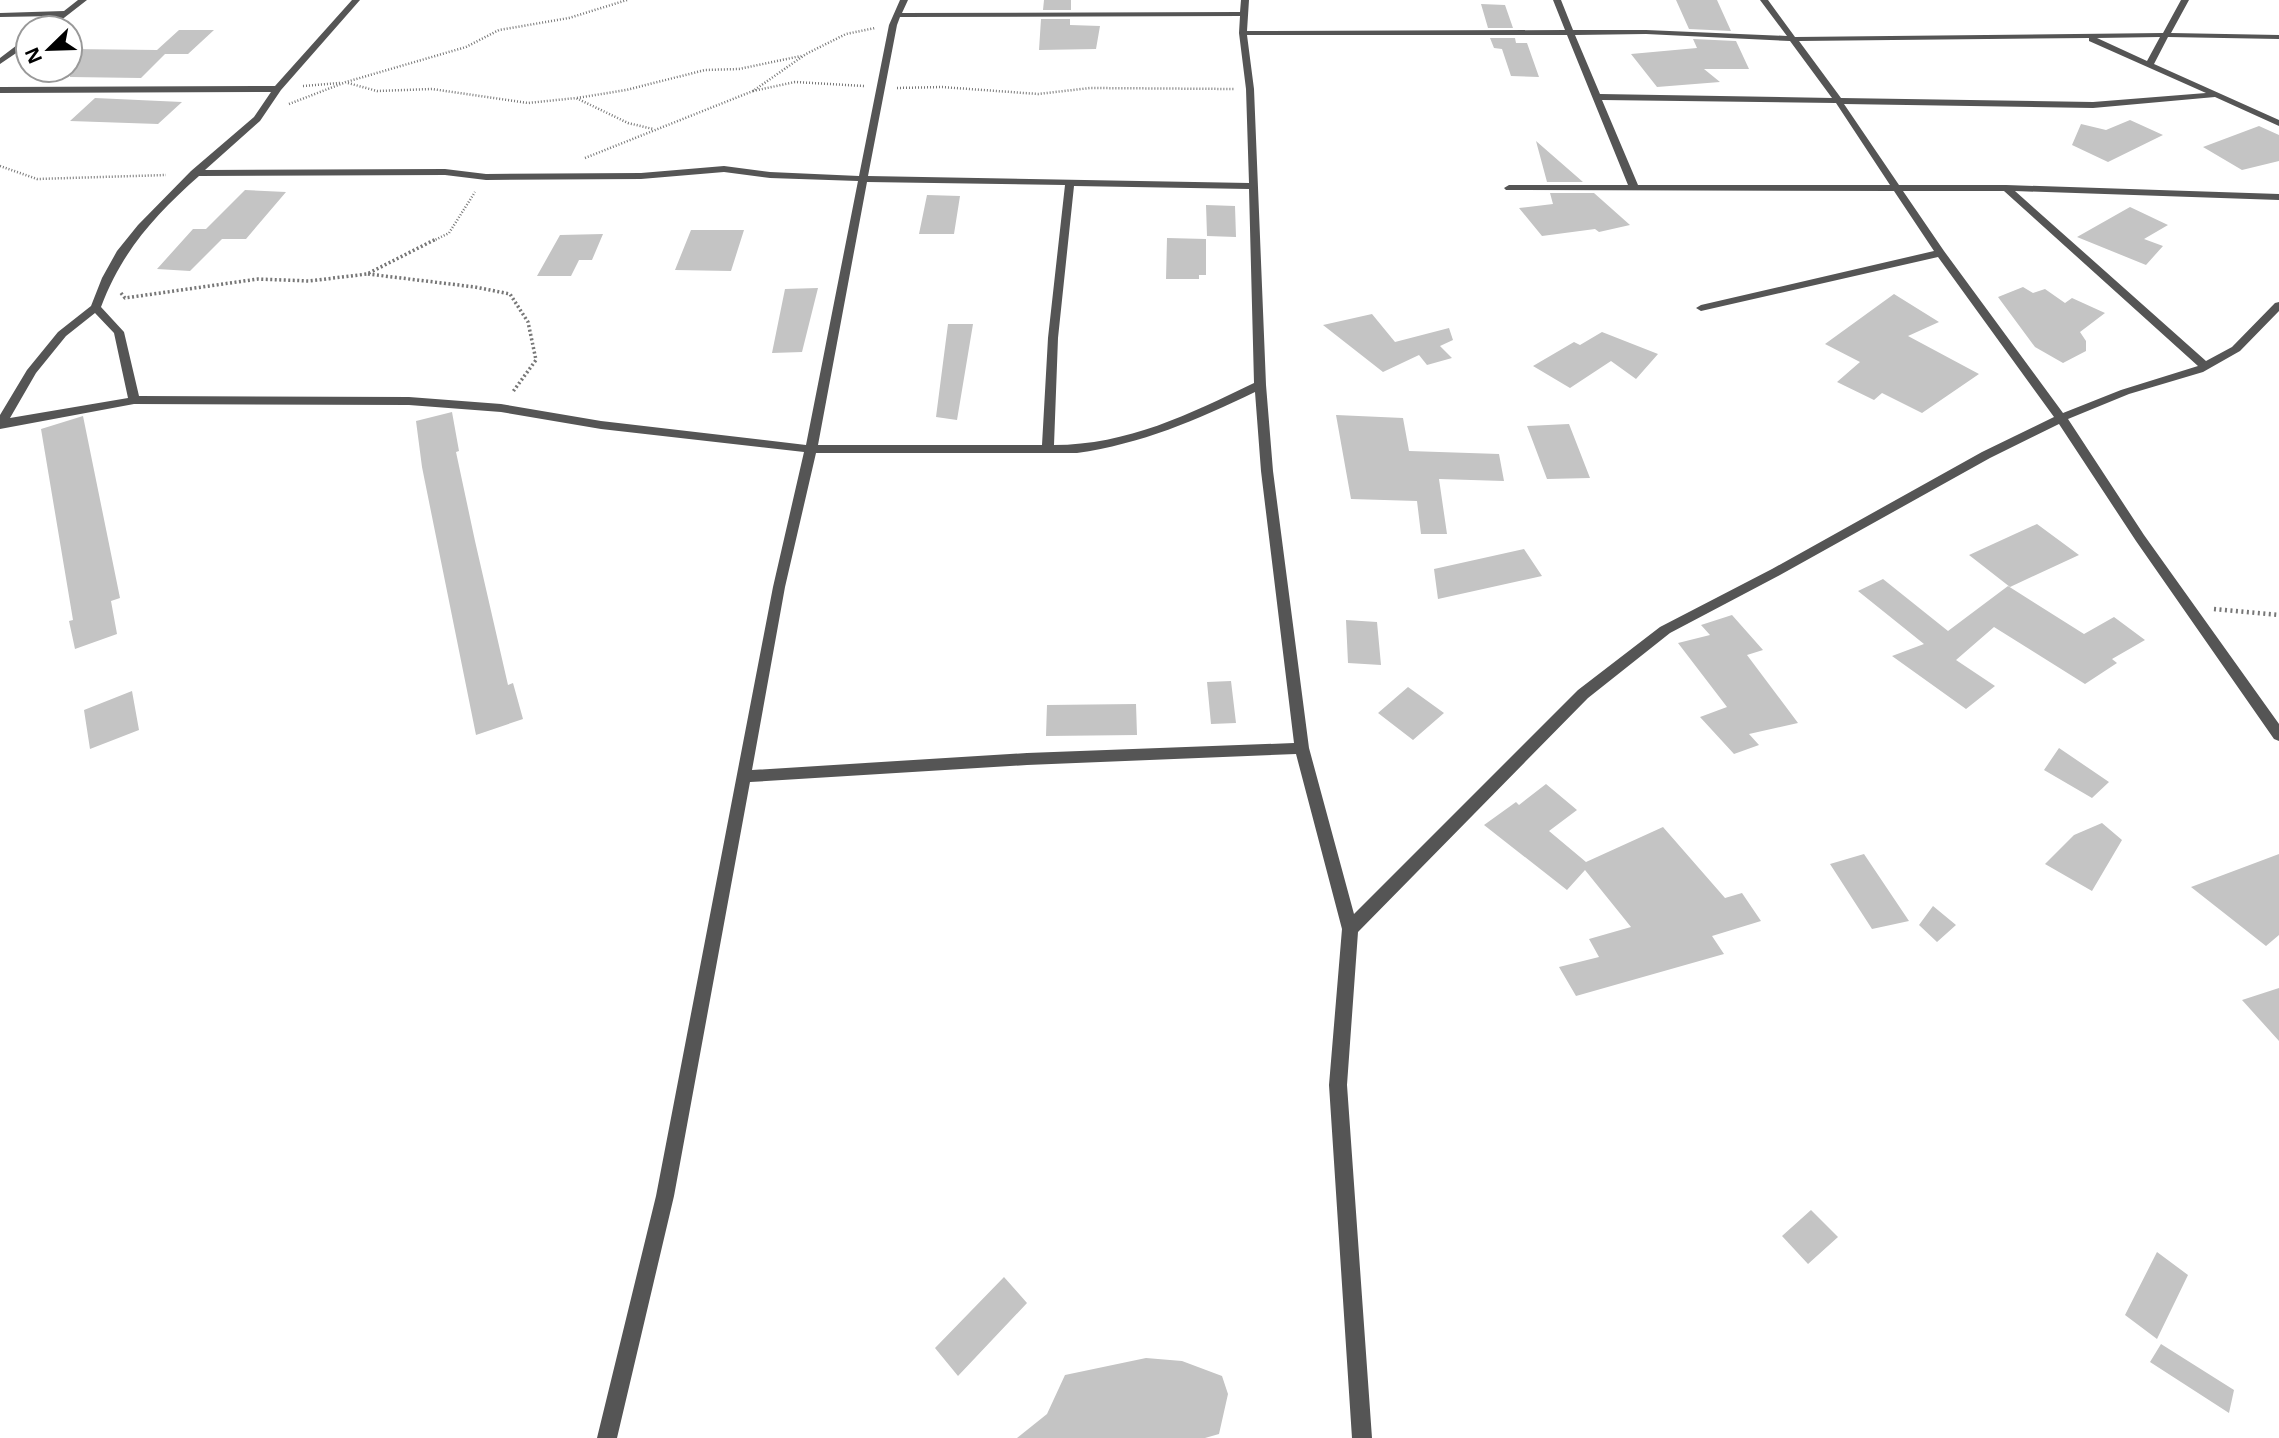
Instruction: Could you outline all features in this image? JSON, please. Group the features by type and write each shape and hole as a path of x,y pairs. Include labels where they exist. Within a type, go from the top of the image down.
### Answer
{"street":[{"path":"0,15 66,13 83,0"},
{"path":"1,424 32,372 62,334 96,307 119,257 162,204 260,117 277,89 356,0"},
{"path":"607,1438 665,1196 779,587 811,449 896,20 904,0"},
{"path":"1557,0 1634,188"},
{"path":"1763,0 1899,187 1940,253 2061,418 2279,735"},
{"path":"2149,65 2185,0"},
{"path":"896,20 1244,7 1243,33 1250,89 1260,385 1282,602 1302,748 1350,929 1338,1085 1362,1438"},
{"path":"1243,33 1646,32 1792,39 2166,35 2279,37"},
{"path":"2087,37 2279,123"},
{"path":"0,90 277,89"},
{"path":"1598,97 2093,105 2215,95"},
{"path":"194,173 445,172 486,177 641,176 724,169 770,175 866,179 1252,186"},
{"path":"1048,449 1052,338 1070,182"},
{"path":"1508,188 2006,188 2279,197"},
{"path":"2006,188 2205,366"},
{"path":"1701,308 1940,253"},
{"path":"1350,929 1583,694 1665,630 1986,455 2061,418 2125,392 2205,366 2236,349 2279,305"},
{"path":"96,307 119,332 134,400"},
{"path":"1,424 134,400 409,401 501,408 601,425 811,449 1048,449 1107,447 1154,435 1260,385"},
{"path":"743,776 1302,748"}],"path":[{"path":"260,117 346,82 466,47 499,30 569,19 627,0"},
{"path":"754,91 806,54 846,34 896,20"},
{"path":"277,89 346,82 377,91 432,89 528,103 576,99 705,70 739,69 806,54"},
{"path":"578,161 754,91 795,82 882,88 942,87 1038,94 1090,88 1250,89"},
{"path":"576,99 628,123 654,130"},
{"path":"0,166 37,179 194,173"},
{"path":"367,274 449,233 486,177"},
{"path":"107,279 125,298 258,279 309,281 367,274 453,285 480,285 510,294 528,322 536,360 501,408"},
{"path":"2189,606 2279,615"}],"building":[{"path":"1044,0 1071,0 1071,10 1043,10"},
{"path":"1676,0 1717,0 1731,31 1689,29"},
{"path":"1481,4 1505,5 1513,28 1488,28"},
{"path":"1041,19 1070,19 1070,25 1100,26 1096,49 1039,50"},
{"path":"179,30 214,30 188,54 165,54 141,78 84,77 84,49 157,50"},
{"path":"1490,38 1515,38 1516,43 1527,43 1539,77 1511,76 1502,49 1494,48"},
{"path":"1693,39 1736,41 1749,69 1704,69 1720,82 1657,87 1631,54 1697,48"},
{"path":"95,98 182,102 158,124 70,121"},
{"path":"2130,120 2163,135 2108,162 2072,145 2081,124 2106,130"},
{"path":"2259,126 2279,135 2279,161 2242,170 2203,147"},
{"path":"1536,141 1583,182 1547,182"},
{"path":"245,190 286,192 246,239 222,239 190,271 157,269 193,229 206,229"},
{"path":"1550,193 1594,193 1630,225 1599,232 1595,229 1542,236 1519,208 1553,204"},
{"path":"927,195 960,196 954,234 919,234"},
{"path":"1206,205 1235,206 1236,237 1207,236"},
{"path":"2130,207 2168,225 2144,239 2163,246 2146,265 2077,237"},
{"path":"691,230 744,230 731,271 675,270"},
{"path":"603,234 592,260 579,260 571,276 537,276 560,235"},
{"path":"1167,238 1206,239 1206,275 1199,275 1199,279 1166,279"},
{"path":"2023,287 2033,293 2045,289 2065,303 2072,298 2105,313 2080,332 2086,341 2086,351 2063,363 2035,347 1998,297"},
{"path":"818,288 802,352 772,353 785,289"},
{"path":"1894,294 1939,322 1908,336 1979,374 1922,413 1882,393 1874,400 1837,382 1860,362 1825,344"},
{"path":"1372,314 1395,342 1449,328 1453,340 1440,346 1452,358 1427,365 1419,355 1383,372 1323,325"},
{"path":"948,324 973,324 957,420 936,417"},
{"path":"1602,332 1658,354 1636,379 1611,361 1570,388 1533,366 1574,342 1580,345"},
{"path":"452,412 459,451 456,452 508,685 513,683 523,719 476,735 422,467 416,421"},
{"path":"1336,415 1403,418 1409,451 1499,454 1504,481 1439,479 1447,534 1421,534 1417,501 1351,499"},
{"path":"83,416 120,598 111,601 117,634 75,649 69,621 73,620 41,429"},
{"path":"1569,424 1590,478 1547,479 1527,426"},
{"path":"2037,524 2079,555 2010,587 1969,555"},
{"path":"1524,549 1542,576 1438,599 1434,569"},
{"path":"1883,579 1948,631 2008,586 2084,634 2114,617 2145,640 2112,659 2117,663 2085,684 1994,627 1956,660 1995,686 1966,709 1892,656 1924,644 1858,591"},
{"path":"1732,615 1763,650 1747,655 1798,723 1749,734 1759,745 1734,754 1700,717 1727,707 1678,643 1710,635 1701,625"},
{"path":"1346,620 1377,622 1381,665 1348,663"},
{"path":"1231,681 1236,723 1211,724 1207,682"},
{"path":"1408,687 1444,713 1413,740 1378,713"},
{"path":"132,691 139,730 90,749 84,710"},
{"path":"1136,704 1137,735 1046,736 1047,705"},
{"path":"2059,748 2109,782 2092,798 2044,770"},
{"path":"1546,784 1577,810 1549,831 1586,862 1663,827 1725,898 1742,893 1761,921 1712,936 1724,954 1576,996 1559,967 1599,957 1589,939 1631,927 1585,870 1567,890 1484,825 1516,802 1519,805"},
{"path":"2102,823 2122,840 2092,891 2045,864 2074,835"},
{"path":"1864,854 1909,921 1872,929 1830,864"},
{"path":"2279,854 2279,935 2266,946 2191,887"},
{"path":"1933,906 1956,925 1937,942 1919,925"},
{"path":"2279,988 2279,1041 2242,1000"},
{"path":"1811,1210 1838,1237 1808,1264 1782,1236"},
{"path":"2157,1252 2188,1275 2157,1339 2125,1315"},
{"path":"1004,1277 1027,1303 958,1376 935,1348"},
{"path":"2161,1344 2234,1390 2229,1413 2150,1362"},
{"path":"1146,1358 1182,1361 1222,1376 1228,1394 1219,1434 1205,1438 1017,1438 1047,1414 1065,1375"}]}
